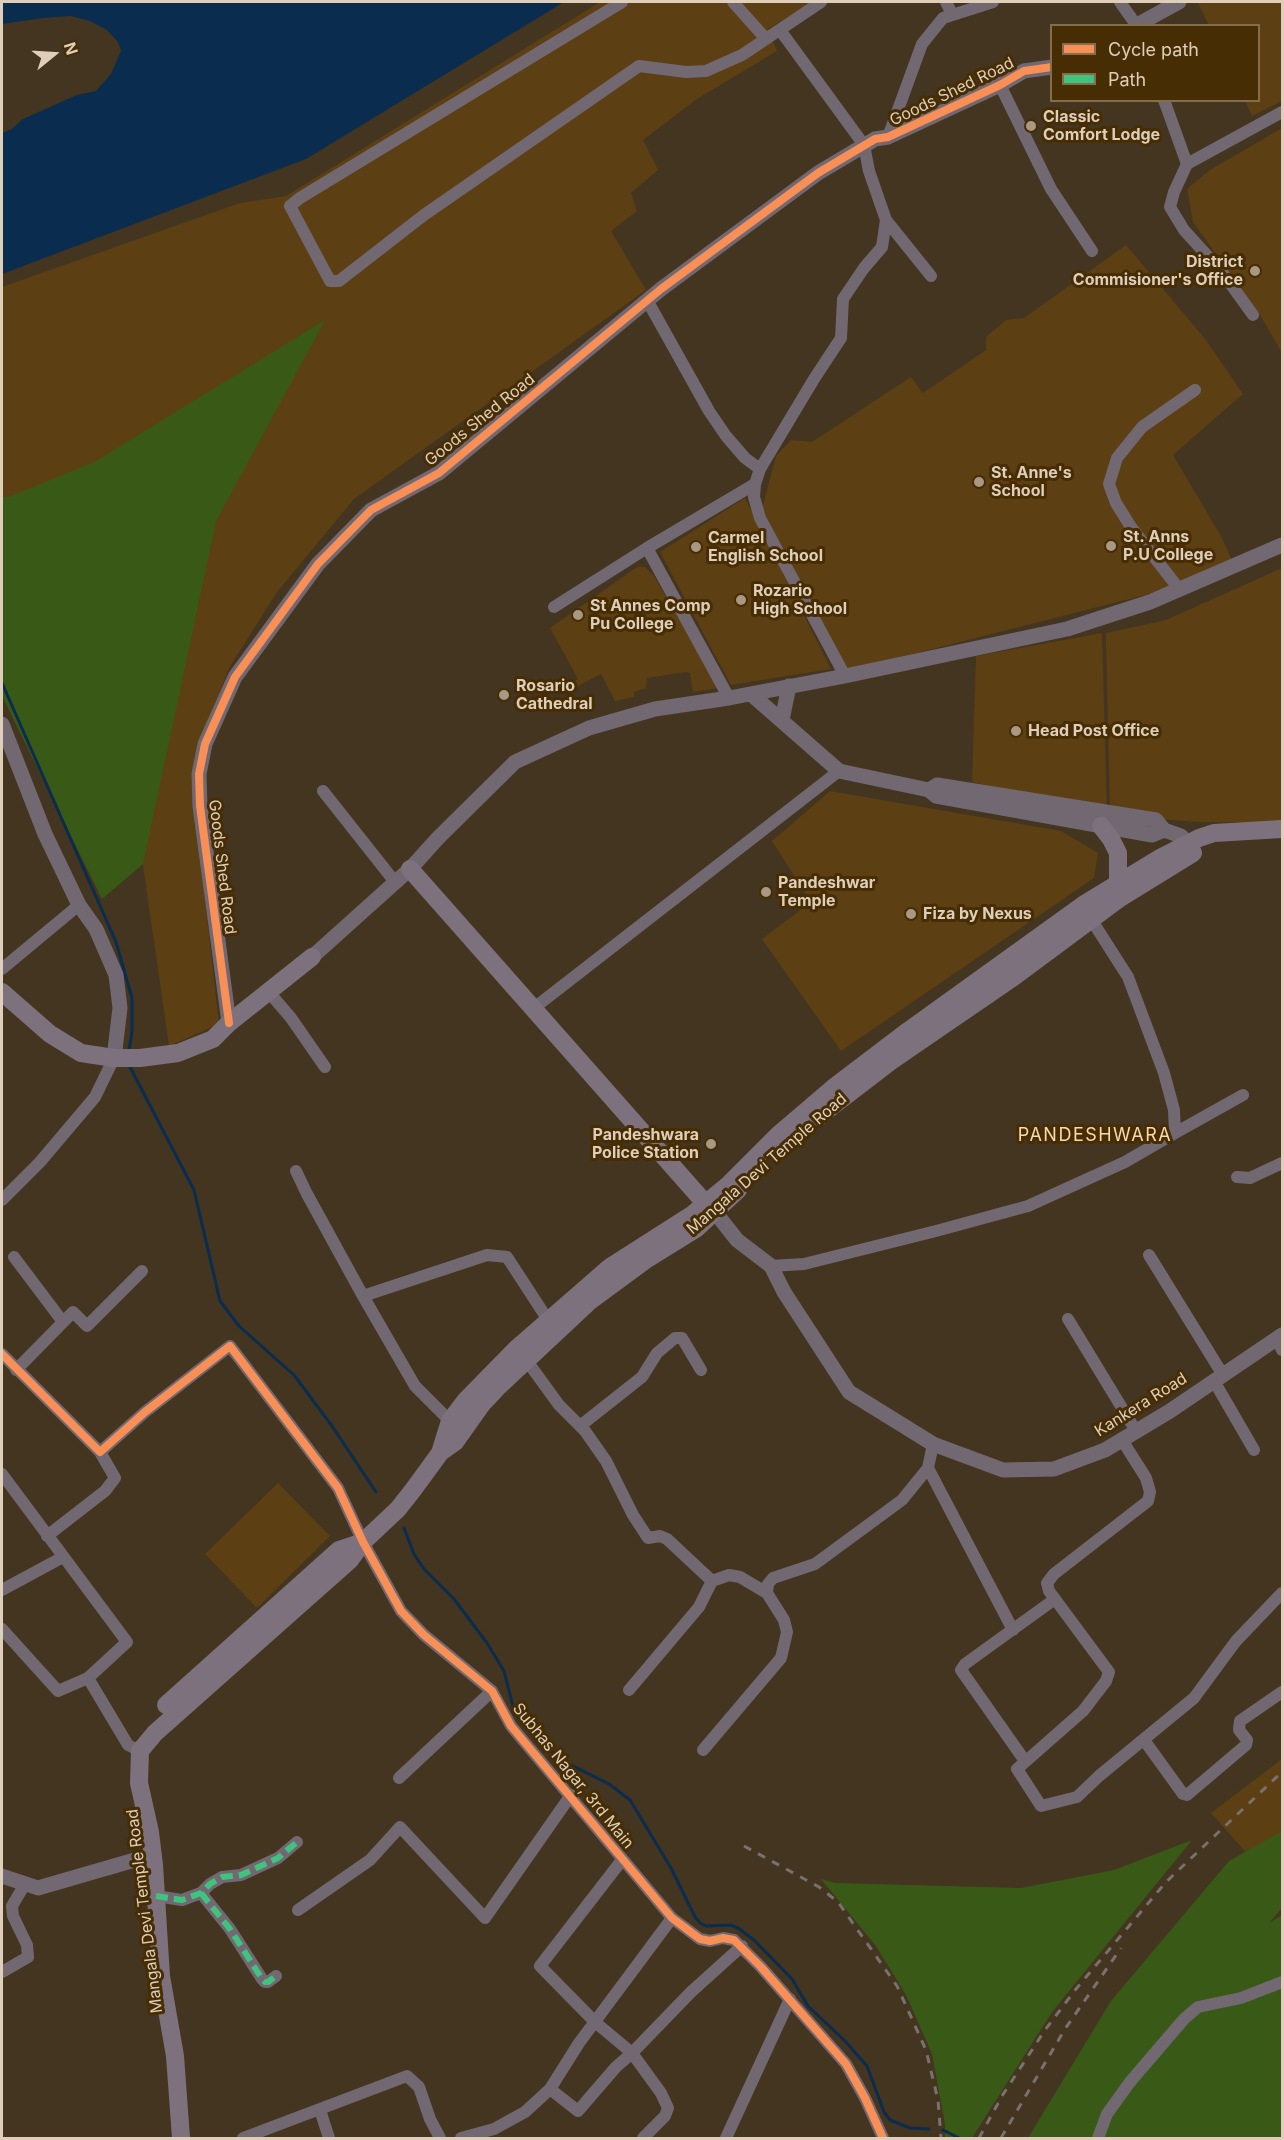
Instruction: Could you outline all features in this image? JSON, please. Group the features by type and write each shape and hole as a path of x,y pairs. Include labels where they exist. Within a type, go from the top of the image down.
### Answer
{"main road":[{"path":"1101,826 1118,853 1118,883"},
{"path":"1197,847 1214,833 1282,830"},
{"path":"1197,847 1240,841 1282,839"},
{"name":"Mangala Devi Temple Road","path":"759,1162 778,1136 833,1088 1083,905 1118,883 1197,847"},
{"name":"Mangala Devi Temple Road","path":"440,1453 450,1421 466,1400 619,1278 696,1228 727,1186 891,1061 1016,976 1120,898 1197,847"},
{"path":"410,869 710,1207"},
{"path":"2,992 50,1034 81,1053 114,1059 140,1059 178,1053 213,1039 228,1023 312,957"},
{"name":"Mangala Devi Temple Road","path":"181,2139 175,2056 161,1976 156,1896 126,1778 134,1748 160,1709 339,1550 363,1542 398,1509 440,1453 455,1442 548,1320 610,1267 693,1214 710,1207"},
{"name":"Mangala Devi Temple Road","path":"147,1857 149,1971 163,2050 170,2139"}],"street":[{"path":"622,2 290,206 330,281 339,281 424,215 639,66 686,72 706,71 742,55 821,2"},
{"path":"733,2 766,39"},
{"path":"946,2 952,14"},
{"path":"888,137 922,44 943,18 993,2"},
{"path":"1119,2 1135,24"},
{"path":"1138,24 1179,2"},
{"path":"780,30 864,145 869,171 886,220 930,276"},
{"name":"Goods Shed Road","path":"228,1023 200,806 199,774 206,744 235,677 318,564 371,510 439,473 647,300 818,173 874,139 888,137 1000,85 1024,71 1050,67"},
{"path":"1000,85 1051,189 1092,251"},
{"path":"1165,102 1187,164"},
{"path":"1253,315 1222,272 1184,230 1170,207 1187,164 1282,112"},
{"path":"844,676 760,518 754,497 755,484 760,469 841,338 843,299 882,246 886,220"},
{"path":"647,300 726,436 745,458 760,469"},
{"path":"1179,589 1131,526 1116,503 1109,484 1117,458 1142,427 1195,390"},
{"path":"554,607 755,484"},
{"path":"312,957 410,869 515,762 589,728 654,709 789,687 1067,629 1150,602 1282,545"},
{"path":"647,548 729,698"},
{"path":"782,720 789,687"},
{"path":"751,694 839,771 929,790 936,796 1101,826 1152,835 1164,830"},
{"path":"2,724 45,834 79,904 96,929 116,975 120,1008 114,1059 95,1097 40,1162 2,1200"},
{"path":"534,1008 839,771"},
{"path":"929,790 937,784 1156,820 1164,830 1181,836 1197,847"},
{"path":"323,791 395,882"},
{"path":"2,969 79,904"},
{"path":"1091,919 1128,978 1164,1074 1174,1110 1175,1133"},
{"path":"268,991 291,1018 325,1067"},
{"path":"710,1207 736,1240 771,1266 804,1264 936,1232 1028,1206 1125,1162 1243,1095"},
{"path":"1237,1177 1250,1178 1282,1163"},
{"path":"296,1171 363,1296 415,1386 450,1421"},
{"path":"363,1296 487,1255 507,1257 548,1320"},
{"path":"1149,1255 1218,1378 1254,1450"},
{"path":"14,1257 63,1322"},
{"name":"Kankera Road","path":"771,1266 784,1292 849,1392 933,1444 1003,1470 1054,1469 1105,1450 1218,1378 1281,1342"},
{"path":"16,1370 73,1312 87,1326 141,1271"},
{"path":"1068,1319 1136,1431"},
{"path":"580,1426 642,1377 657,1353 675,1338 682,1338 701,1371"},
{"name":"Subhas Nagar, 3rd Main","path":"100,1452 144,1413 230,1346 338,1488 363,1542 401,1611 424,1635 492,1691 512,1726 672,1918 700,1939 710,1941 729,1938 742,1947"},
{"path":"2,1354 100,1452 115,1478 105,1491 47,1536"},
{"path":"521,1355 606,1461 646,1536 650,1538 660,1536 667,1539 712,1581"},
{"path":"1122,1440 1146,1478 1150,1492 1148,1501 1054,1574 1047,1583 1049,1591 1109,1672 1106,1681 1083,1711 1017,1769 1041,1806 1077,1797 1194,1698 1236,1641 1282,1593"},
{"path":"767,1593 768,1584 773,1578 814,1564 902,1500 928,1468 933,1444"},
{"path":"928,1468 1013,1630"},
{"path":"2,1474 127,1642 88,1678 58,1691 2,1629"},
{"path":"2,1590 63,1557"},
{"path":"629,1690 699,1607 712,1581 729,1575 740,1577 767,1593 784,1620 787,1632 781,1658 703,1750"},
{"path":"1025,1761 961,1670 965,1664 1055,1599"},
{"path":"88,1678 134,1748"},
{"path":"399,1778 492,1691"},
{"path":"1144,1740 1186,1795 1246,1745 1247,1740 1239,1730 1240,1721 1282,1692"},
{"path":"298,1910 370,1860 400,1827 485,1918 571,1795"},
{"path":"156,1896 182,1900 201,1893 222,1877 241,1875 278,1858 297,1842"},
{"path":"2,1876 38,1888 147,1857"},
{"path":"622,1860 540,1966 595,2022 632,2053 661,2093 668,2108 665,2116 643,2139"},
{"path":"2,1972 28,1957 27,1945 12,1906 25,1884"},
{"path":"201,1893 230,1929 262,1979 268,1982 276,1976"},
{"path":"461,2139 494,2129 525,2112 550,2089 595,2022 672,1918"},
{"path":"550,2089 578,2111 616,2067 691,1992 742,1947 832,2047 856,2081 883,2139"},
{"path":"1098,2139 1107,2114 1130,2082 1184,2019 1198,2007 1242,1998 1282,1982"},
{"path":"726,2139 790,2000"},
{"path":"251,2137 407,2076 419,2086 430,2119 440,2139"},
{"path":"320,2110 329,2139"}],"shaded area":[{"path":"600,2 812,2 768,29 777,51 697,99 643,140 658,170 631,193 637,211 611,231 646,290 354,499 277,592 229,668 196,755 193,792 219,1024 169,1046 135,810 2,504 2,287 240,203 286,196"},
{"path":"1282,2 1282,101 1252,116 1245,102 1260,102 1260,24 1208,24 1198,3"},
{"name":"District Commisioner's Office","path":"1282,128 1282,353 1263,320 1193,222 1187,189 1210,170"},
{"name":"St. Anne's School","path":"1126,245 1206,340 1243,394 1173,455 1222,538 1232,560 1149,594 846,671 762,509 776,456 791,440 812,442 911,377 923,393 986,350 986,337 1006,320 1024,318"},
{"name":"Rozario High School","path":"745,498 831,669 731,685 660,552"},
{"path":"637,567 645,567 654,576 719,688 693,692 690,673 686,672 647,678 646,688 634,692 634,697 615,701 601,674 576,687 573,682 578,679 550,628"},
{"path":"1282,568 1282,822 1198,822 1110,815 1106,633 1166,620"},
{"path":"1102,633 1107,812 972,782 976,656"},
{"name":"Fiza by Nexus","path":"830,791 1061,831 1098,853 1094,878 841,1051 762,939 811,902 772,841"},
{"path":"278,1483 330,1536 257,1608 205,1554"},
{"path":"1282,1759 1282,1854 1260,1868 1211,1813"}],"green space":[{"path":"325,320 216,521 143,864 102,899 2,696 2,497 9,497 96,461"},
{"path":"1282,1831 1282,1908 1269,1923 1282,1915 1282,2138 1028,2138 1111,2001 1229,1861"},
{"path":"1192,1840 1052,2012 972,2138 945,2138 945,2124 932,2054 906,1995 876,1946 821,1879 835,1883 1021,1888 1114,1870"}],"water":[{"path":"2,2 564,2 306,159 2,274 2,133 12,129 23,119 77,95 96,91 111,74 121,51 118,42 107,30 90,21 71,16 2,24"}],"waterway":[{"path":"2,683 116,942 132,998 132,1032 129,1050"},
{"path":"130,1067 194,1190 220,1301 239,1326 294,1375 332,1426 376,1492"},
{"path":"404,1528 414,1554 424,1569 454,1599 487,1643 504,1671 514,1710 521,1722 559,1759 609,1784 630,1800 671,1868 700,1923 706,1926 731,1925 754,1940 792,1979 808,2006 845,2041 867,2066 884,2112 890,2120 910,2128 929,2129"},
{"path":"943,2130 959,2138"}],"railway":[{"path":"979,2138 1002,2096 1045,2030 1076,1989 1166,1882 1282,1772"},
{"path":"744,1846 819,1887 838,1902 897,1986 926,2050 938,2100 941,2138"},
{"path":"1001,2138 1065,2029 1121,1948"}],"marked path":[{"path":"156,1896 182,1900 201,1893 222,1877 241,1875 278,1858 297,1842"},
{"path":"201,1893 230,1929 262,1979 268,1982 276,1976"}],"cycle path":[{"path":"229,1023 200,806 199,774 205,744 235,677 318,564 371,510 439,473 661,289 818,173 875,139 888,137 1000,85 1024,71 1050,67"},
{"path":"2,1354 100,1452 145,1412 230,1346 338,1488 363,1542 401,1611 424,1635 492,1691 511,1726 672,1918 700,1939 734,1940 761,1967 846,2064 883,2138"}],"place":[{"name":"Classic Comfort Lodge","path":"1031,126"},
{"name":"District Commisioner's Office","path":"1255,271"},
{"name":"St. Anne's School","path":"979,482"},
{"name":"St. Anns P.U College","path":"1111,546"},
{"name":"Carmel English School","path":"696,547"},
{"name":"Rozario High School","path":"741,600"},
{"name":"St Annes Comp Pu College","path":"578,615"},
{"name":"Rosario Cathedral","path":"504,695"},
{"name":"Head Post Office","path":"1016,731"},
{"name":"Pandeshwar Temple","path":"766,892"},
{"name":"Fiza by Nexus","path":"911,914"},
{"name":"Pandeshwara Police Station","path":"711,1144"}],"district":[{"name":"PANDESHWARA","path":"1095,1136"}]}
